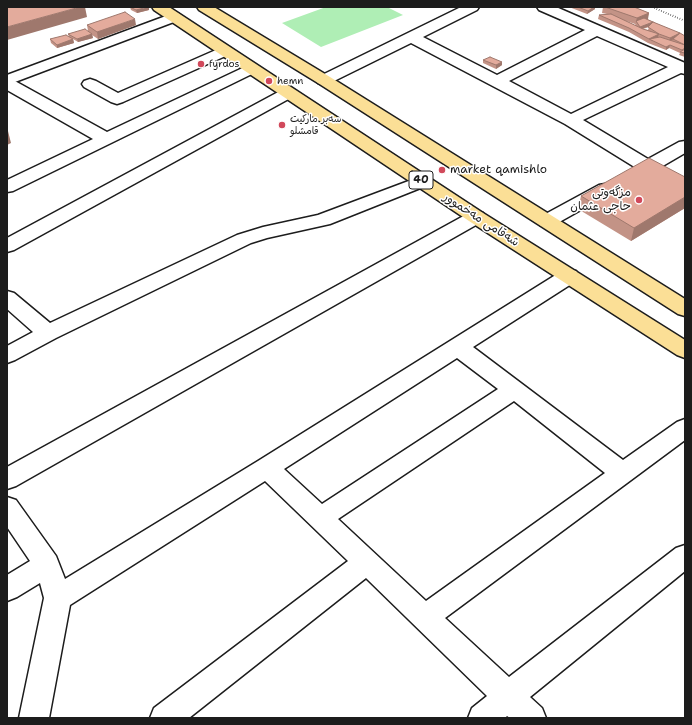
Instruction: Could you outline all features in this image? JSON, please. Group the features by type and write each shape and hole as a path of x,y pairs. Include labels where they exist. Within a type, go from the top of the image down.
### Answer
{"highway":[{"name":"شەقامی مەخموور","path":"159,7 476,217 685,350"},
{"path":"204,7 324,80 685,308"}],"street":[{"path":"324,80 472,7"},
{"path":"544,7 682,68"},
{"path":"7,82 174,17"},
{"path":"497,81 597,30"},
{"path":"412,37 570,120 646,167 685,187"},
{"path":"90,84 117,99 225,51"},
{"path":"570,120 682,68"},
{"path":"7,187 252,69"},
{"path":"7,82 106,139"},
{"path":"7,246 288,93"},
{"path":"547,221 685,146"},
{"path":"7,355 48,333 244,239 263,233 323,220 422,181"},
{"path":"7,479 476,217"},
{"path":"58,598 267,468 569,276"},
{"path":"7,298 48,333"},
{"path":"458,347 623,473"},
{"path":"320,518 514,390"},
{"path":"425,617 685,428"},
{"path":"267,468 531,718"},
{"path":"7,507 47,564 58,598 34,718"},
{"path":"483,718 508,696 685,556"},
{"path":"165,718 367,562"},
{"path":"7,589 47,564"}],"path":[{"path":"652,7 685,21"}],"green space":[{"path":"326,7 387,7 403,15 321,47 282,23"}],"building":[{"path":"7,7 80,7 7,27"},
{"path":"130,7 148,7 136,10"},
{"path":"578,7 594,7 588,11"},
{"path":"605,7 634,7 649,13 637,18"},
{"path":"125,12 135,19 97,32 87,25"},
{"path":"611,14 643,29 659,34 649,39 629,28 599,15"},
{"path":"644,18 653,22 640,27 636,21"},
{"path":"653,22 680,33 670,38 659,34 648,27"},
{"path":"85,29 92,34 77,39 68,34"},
{"path":"680,33 685,36 685,45 673,39"},
{"path":"66,35 73,39 57,45 50,39"},
{"path":"660,37 685,45 685,48 682,50 670,45 666,47 649,39"},
{"path":"490,57 502,62 496,65 483,60"},
{"name":"مزگەوتی حاجی عثمان","path":"649,158 685,177 685,197 634,228 581,196"}],"place":[{"name":"fyrdos","path":"201,64"},
{"name":"hemn","path":"269,81"},
{"name":"سەبر مارکیت قامشلو","path":"282,125"},
{"name":"market qamishlo","path":"442,170"},
{"name":"مزگەوتی حاجی عثمان","path":"639,200"}]}
